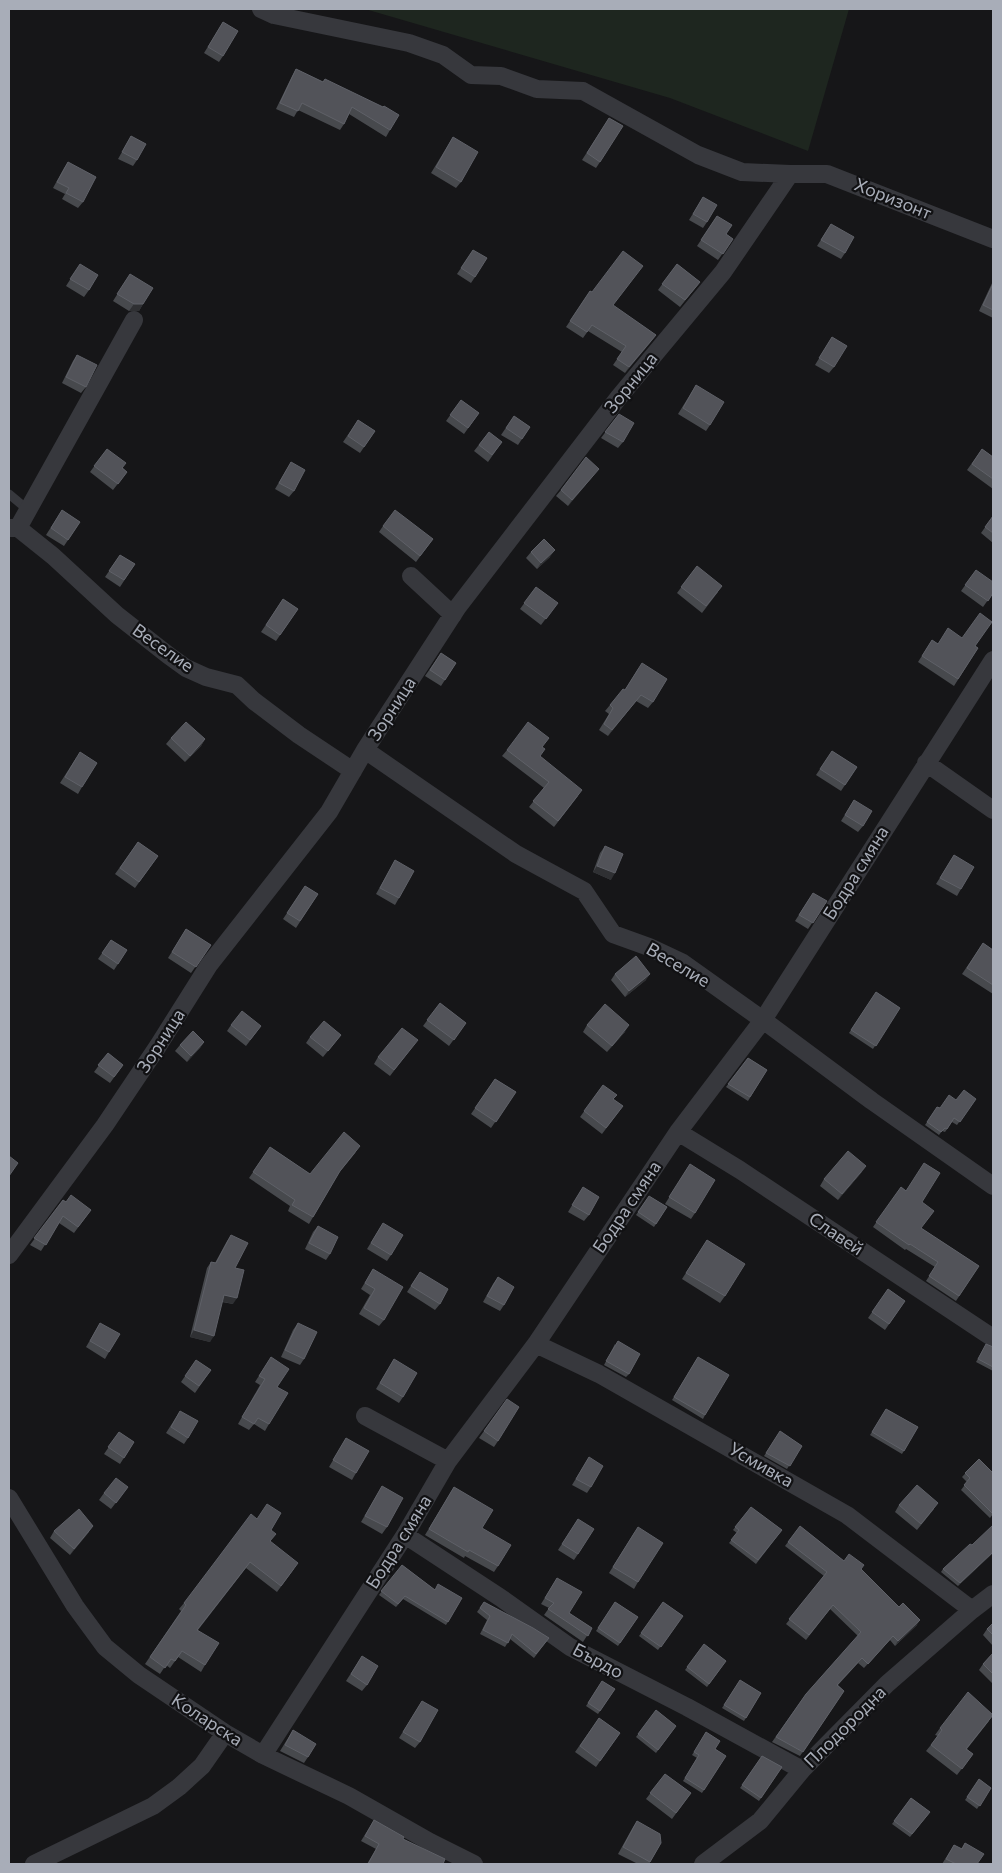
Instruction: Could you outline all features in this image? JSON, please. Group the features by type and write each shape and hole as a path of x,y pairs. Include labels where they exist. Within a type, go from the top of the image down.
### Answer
{"street":[{"name":"Хоризонт","path":"260,9 274,15 410,43 443,55 471,75 501,76 537,89 583,92 698,156 742,172 828,174 993,239"},
{"name":"Зорница","path":"9,1255 105,1125 158,1046 208,966 329,812 365,750 453,615 619,397 723,272 790,174"},
{"path":"13,528 28,510 134,320"},
{"name":"Веселие","path":"13,528 53,556 118,615 186,668 206,677 237,685 254,701 292,730 353,771"},
{"path":"412,576 453,615"},
{"name":"Бодра смяна","path":"263,1755 405,1536 448,1461 536,1344 678,1132 763,1020 993,660"},
{"name":"Веселие","path":"365,750 516,854 584,891 613,934 649,946 683,963 872,1101 993,1186"},
{"path":"926,763 993,810"},
{"name":"Славей","path":"678,1132 740,1170 993,1338"},
{"name":"Усмивка","path":"536,1344 599,1374 847,1515 972,1610"},
{"path":"365,1416 448,1461"},
{"name":"Коларска","path":"9,1498 75,1606 105,1647 139,1675 224,1733 263,1755 349,1796 430,1842 474,1864"},
{"name":"Бърдо","path":"405,1536 501,1598 570,1647 687,1707 802,1770"},
{"name":"Плодородна","path":"703,1864 760,1821 802,1770 887,1684 993,1594"},
{"path":"34,1864 153,1806 179,1787 202,1766 224,1733"}],"lane":[{"path":"9,494 28,510"}],"shaded area":[{"path":"365,9 849,9 808,151 670,98"}],"building":[{"path":"223,22 238,31 223,56 208,47"},
{"path":"296,69 323,82 325,79 384,106 399,115 390,130 352,107 344,124 302,103 298,111 280,103"},
{"path":"609,118 623,126 600,162 587,153"},
{"path":"131,136 146,144 137,160 122,152"},
{"path":"453,137 478,152 461,182 436,167"},
{"path":"68,162 96,177 83,202 66,193 69,188 57,182"},
{"path":"703,197 717,205 707,222 693,214"},
{"path":"717,216 732,225 726,234 733,239 723,254 701,240"},
{"path":"831,224 854,237 845,253 821,240"},
{"path":"473,250 487,258 475,277 461,268"},
{"path":"623,251 643,266 613,305 656,335 629,367 617,359 626,346 592,325 587,332 570,321 590,291 592,292"},
{"path":"80,264 98,275 89,290 70,279"},
{"path":"677,264 700,282 685,300 662,284"},
{"path":"130,274 153,288 143,304 134,304 117,294"},
{"path":"993,284 993,310 983,305"},
{"path":"832,337 847,346 834,367 819,358"},
{"path":"77,355 97,365 86,387 66,377"},
{"path":"696,385 724,402 710,425 683,408"},
{"path":"461,400 479,413 468,428 450,415"},
{"path":"619,414 634,423 623,442 605,432"},
{"path":"514,416 530,427 522,439 506,428"},
{"path":"358,420 375,431 364,447 348,436"},
{"path":"489,432 502,442 492,455 479,445"},
{"path":"107,449 126,463 122,468 127,472 118,484 94,466"},
{"path":"982,449 993,457 993,479 972,464"},
{"path":"586,457 599,469 572,500 561,490"},
{"path":"291,462 305,470 294,491 279,483"},
{"path":"62,510 80,522 68,540 51,528"},
{"path":"395,510 433,539 420,556 383,526"},
{"path":"993,516 993,533 985,527"},
{"path":"544,539 555,550 541,563 531,552"},
{"path":"120,555 135,564 124,580 109,571"},
{"path":"697,566 722,586 706,606 681,587"},
{"path":"976,570 993,582 993,593 988,601 965,585"},
{"path":"536,587 558,603 546,619 524,603"},
{"path":"283,599 298,609 280,635 266,625"},
{"path":"980,613 992,622 975,646 978,648 958,679 922,656 932,640 938,644 948,628 962,638"},
{"path":"441,653 456,663 445,680 430,670"},
{"path":"642,663 667,679 653,702 641,695 612,730 604,724 613,708 610,705 623,689 625,690"},
{"path":"186,722 205,739 190,756 171,738"},
{"path":"528,722 549,738 542,747 545,749 540,756 582,790 558,821 533,801 549,782 507,750"},
{"path":"832,751 857,767 845,785 820,769"},
{"path":"80,752 97,763 82,787 65,777"},
{"path":"854,800 872,811 863,826 845,815"},
{"path":"138,842 158,856 139,882 120,868"},
{"path":"605,846 623,854 615,873 597,866"},
{"path":"954,855 974,867 961,889 940,878"},
{"path":"395,860 414,871 399,898 380,888"},
{"path":"305,886 318,894 300,921 287,913"},
{"path":"813,893 827,901 813,923 799,915"},
{"path":"186,929 211,945 196,967 172,952"},
{"path":"111,940 127,950 118,964 102,953"},
{"path":"983,943 993,950 993,985 967,968"},
{"path":"636,956 650,974 629,991 615,974"},
{"path":"876,992 900,1008 876,1046 851,1030"},
{"path":"440,1003 466,1023 454,1040 427,1020"},
{"path":"605,1004 629,1025 612,1046 587,1025"},
{"path":"242,1011 261,1026 250,1040 231,1025"},
{"path":"324,1021 341,1035 328,1051 310,1037"},
{"path":"402,1028 418,1040 394,1070 378,1057"},
{"path":"193,1031 204,1042 191,1056 180,1045"},
{"path":"108,1053 123,1065 114,1077 98,1065"},
{"path":"748,1058 767,1070 750,1097 728,1084"},
{"path":"495,1079 516,1092 496,1122 475,1108"},
{"path":"603,1085 617,1095 613,1099 623,1106 606,1128 584,1111"},
{"path":"964,1090 976,1099 960,1122 954,1118 947,1129 945,1128 941,1132 927,1122 937,1107 940,1108 949,1095 956,1100"},
{"path":"344,1132 360,1146 340,1171 313,1217 292,1205 295,1200 253,1172 270,1147 310,1174"},
{"path":"848,1151 866,1166 842,1194 824,1179"},
{"path":"9,1156 18,1163 9,1176"},
{"path":"924,1163 940,1173 922,1202 934,1211 921,1228 979,1266 959,1296 929,1276 938,1262 876,1222 901,1187 906,1191"},
{"path":"690,1164 715,1180 695,1213 669,1197"},
{"path":"583,1187 599,1197 589,1215 572,1205"},
{"path":"71,1195 91,1210 78,1227 63,1216 46,1245 34,1238 63,1200 66,1202"},
{"path":"649,1196 667,1207 656,1224 638,1212"},
{"path":"383,1223 403,1235 391,1255 371,1243"},
{"path":"318,1226 338,1237 330,1254 309,1243"},
{"path":"231,1235 248,1243 235,1268 244,1270 237,1298 224,1295 214,1336 194,1330 211,1262 216,1263"},
{"path":"707,1240 745,1264 725,1296 686,1273"},
{"path":"373,1269 403,1287 384,1320 364,1308 375,1289 365,1283"},
{"path":"420,1272 448,1289 440,1304 411,1286"},
{"path":"498,1277 514,1287 504,1305 487,1296"},
{"path":"888,1289 905,1301 889,1324 872,1312"},
{"path":"100,1323 120,1334 109,1352 90,1341"},
{"path":"298,1323 317,1332 304,1359 285,1350"},
{"path":"618,1341 640,1354 629,1374 606,1361"},
{"path":"986,1344 993,1347 993,1367 978,1359"},
{"path":"271,1357 289,1369 277,1387 288,1393 269,1424 258,1418 254,1424 242,1417 265,1379 259,1376"},
{"path":"698,1357 729,1375 705,1415 674,1397"},
{"path":"394,1359 417,1373 403,1397 380,1383"},
{"path":"196,1360 211,1370 199,1386 185,1376"},
{"path":"507,1399 519,1407 498,1441 484,1431"},
{"path":"886,1409 918,1427 904,1451 872,1432"},
{"path":"180,1411 198,1421 188,1438 171,1427"},
{"path":"780,1431 802,1446 790,1466 766,1453"},
{"path":"119,1432 134,1442 124,1458 108,1447"},
{"path":"346,1438 369,1451 356,1473 333,1460"},
{"path":"589,1457 603,1466 591,1487 576,1479"},
{"path":"979,1459 993,1473 993,1514 964,1485 970,1478 965,1473"},
{"path":"116,1478 128,1487 116,1503 104,1493"},
{"path":"917,1485 938,1503 921,1524 899,1505"},
{"path":"382,1486 403,1498 387,1527 365,1516"},
{"path":"454,1487 493,1510 482,1528 511,1545 498,1566 469,1550 468,1552 429,1529"},
{"path":"267,1504 281,1513 271,1530 276,1534 270,1541 298,1563 281,1586 250,1562 197,1630 219,1643 205,1665 182,1651 175,1661 171,1659 165,1668 150,1657 186,1605 184,1603 251,1514 257,1519"},
{"path":"751,1507 782,1530 758,1560 731,1540 739,1530 735,1527"},
{"path":"79,1509 93,1526 74,1549 54,1531"},
{"path":"578,1519 594,1529 578,1554 562,1544"},
{"path":"993,1525 993,1552 960,1583 943,1569"},
{"path":"800,1526 844,1561 849,1554 864,1565 861,1569 899,1607 903,1603 920,1620 898,1641 893,1636 868,1664 862,1658 837,1685 844,1691 803,1752 776,1737 806,1694 861,1632 833,1605 809,1635 789,1619 827,1572 788,1542"},
{"path":"638,1527 663,1543 638,1582 613,1567"},
{"path":"402,1565 435,1590 438,1584 462,1598 448,1622 405,1596 398,1604 381,1591"},
{"path":"557,1578 582,1592 569,1613 592,1628 588,1636 548,1609 554,1603 545,1598"},
{"path":"484,1602 549,1638 536,1654 512,1634 508,1643 483,1630 490,1616 480,1608"},
{"path":"615,1602 638,1617 620,1643 598,1628"},
{"path":"663,1602 683,1616 661,1647 641,1633"},
{"path":"993,1623 993,1635 987,1629"},
{"path":"704,1644 726,1661 709,1684 687,1667"},
{"path":"993,1653 993,1674 983,1664"},
{"path":"362,1656 378,1666 367,1685 351,1674"},
{"path":"740,1680 761,1693 746,1718 724,1705"},
{"path":"602,1681 615,1689 600,1711 588,1703"},
{"path":"968,1692 993,1715 966,1749 973,1754 962,1769 931,1745 942,1730 940,1728"},
{"path":"422,1701 438,1710 420,1742 403,1732"},
{"path":"656,1710 676,1726 658,1750 638,1734"},
{"path":"599,1718 620,1733 600,1761 580,1746"},
{"path":"293,1730 316,1744 308,1757 285,1745"},
{"path":"706,1732 720,1741 715,1749 726,1756 704,1790 685,1778 699,1755 694,1752"},
{"path":"762,1756 782,1767 761,1798 742,1785"},
{"path":"665,1774 691,1793 676,1813 650,1793"},
{"path":"979,1779 991,1788 980,1806 967,1797"},
{"path":"911,1798 930,1812 912,1834 894,1821"},
{"path":"374,1820 404,1837 403,1839 445,1859 443,1864 368,1864 379,1844 365,1836"},
{"path":"637,1821 660,1834 661,1843 650,1862 623,1847"},
{"path":"965,1843 984,1854 977,1864 956,1864 946,1859 954,1845 962,1849"}]}
